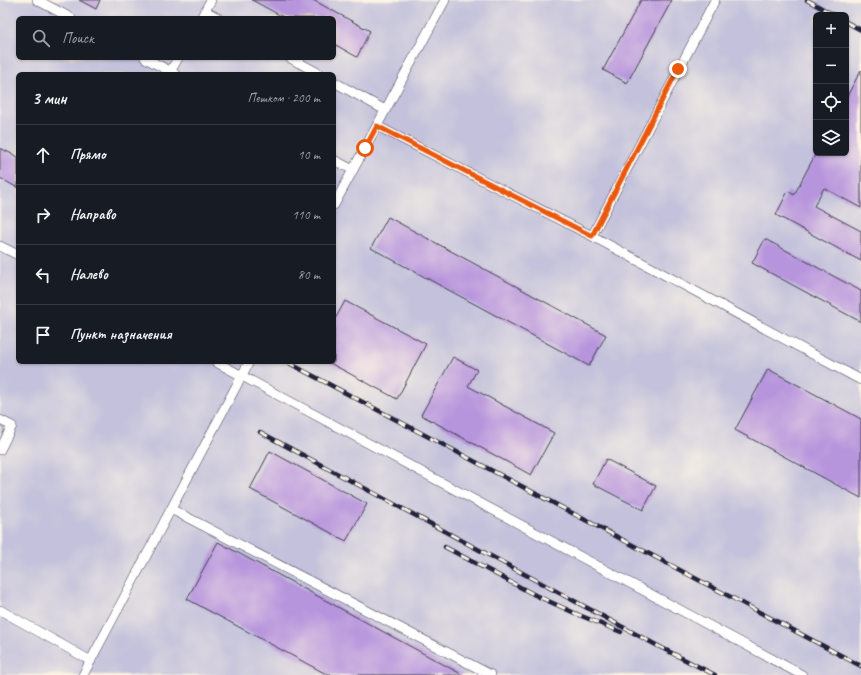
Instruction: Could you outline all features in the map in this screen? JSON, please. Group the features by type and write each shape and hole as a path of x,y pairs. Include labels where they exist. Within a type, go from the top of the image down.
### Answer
{"lane":[{"path":"37,0 67,16"},
{"path":"203,15 211,0"},
{"path":"336,201 445,0"},
{"path":"592,236 715,0"},
{"path":"148,60 169,72"},
{"path":"171,72 177,60"},
{"path":"294,60 316,72"},
{"path":"336,83 385,110"},
{"path":"377,126 592,236 861,380"},
{"path":"336,161 353,170"},
{"path":"0,246 16,255"},
{"path":"220,364 802,675"},
{"path":"83,675 248,364"},
{"path":"0,420 12,426 0,450"},
{"path":"171,509 491,675"},
{"path":"0,610 91,661"}],"shaded area":[{"path":"0,0 861,0 861,675 0,675"}],"building":[{"path":"79,0 100,0 96,9"},
{"path":"252,0 313,0 370,31 357,57 336,45 336,16 281,16"},
{"path":"641,0 672,0 627,83 603,70"},
{"path":"861,70 861,208 824,188 814,206 861,231 861,261 776,215 788,191 794,195 814,156 849,156 849,92"},
{"path":"0,148 16,156 16,187 0,178"},
{"path":"388,217 606,335 589,366 371,248"},
{"path":"765,239 861,291 861,322 752,263"},
{"path":"345,301 426,344 397,399 332,364 336,364 336,317"},
{"path":"453,357 477,370 468,386 554,433 531,475 421,415"},
{"path":"768,369 861,419 861,498 735,430"},
{"path":"270,451 367,504 346,541 250,489"},
{"path":"606,459 656,486 643,510 593,484"},
{"path":"218,542 463,675 328,675 187,599"}],"railway":[{"path":"807,0 829,12"},
{"path":"849,24 861,30"},
{"path":"291,364 861,666"},
{"path":"260,432 658,646 715,675"},
{"path":"445,547 535,595 621,632"}],"route":[{"path":"365,148 377,126 592,236 678,69"}]}
